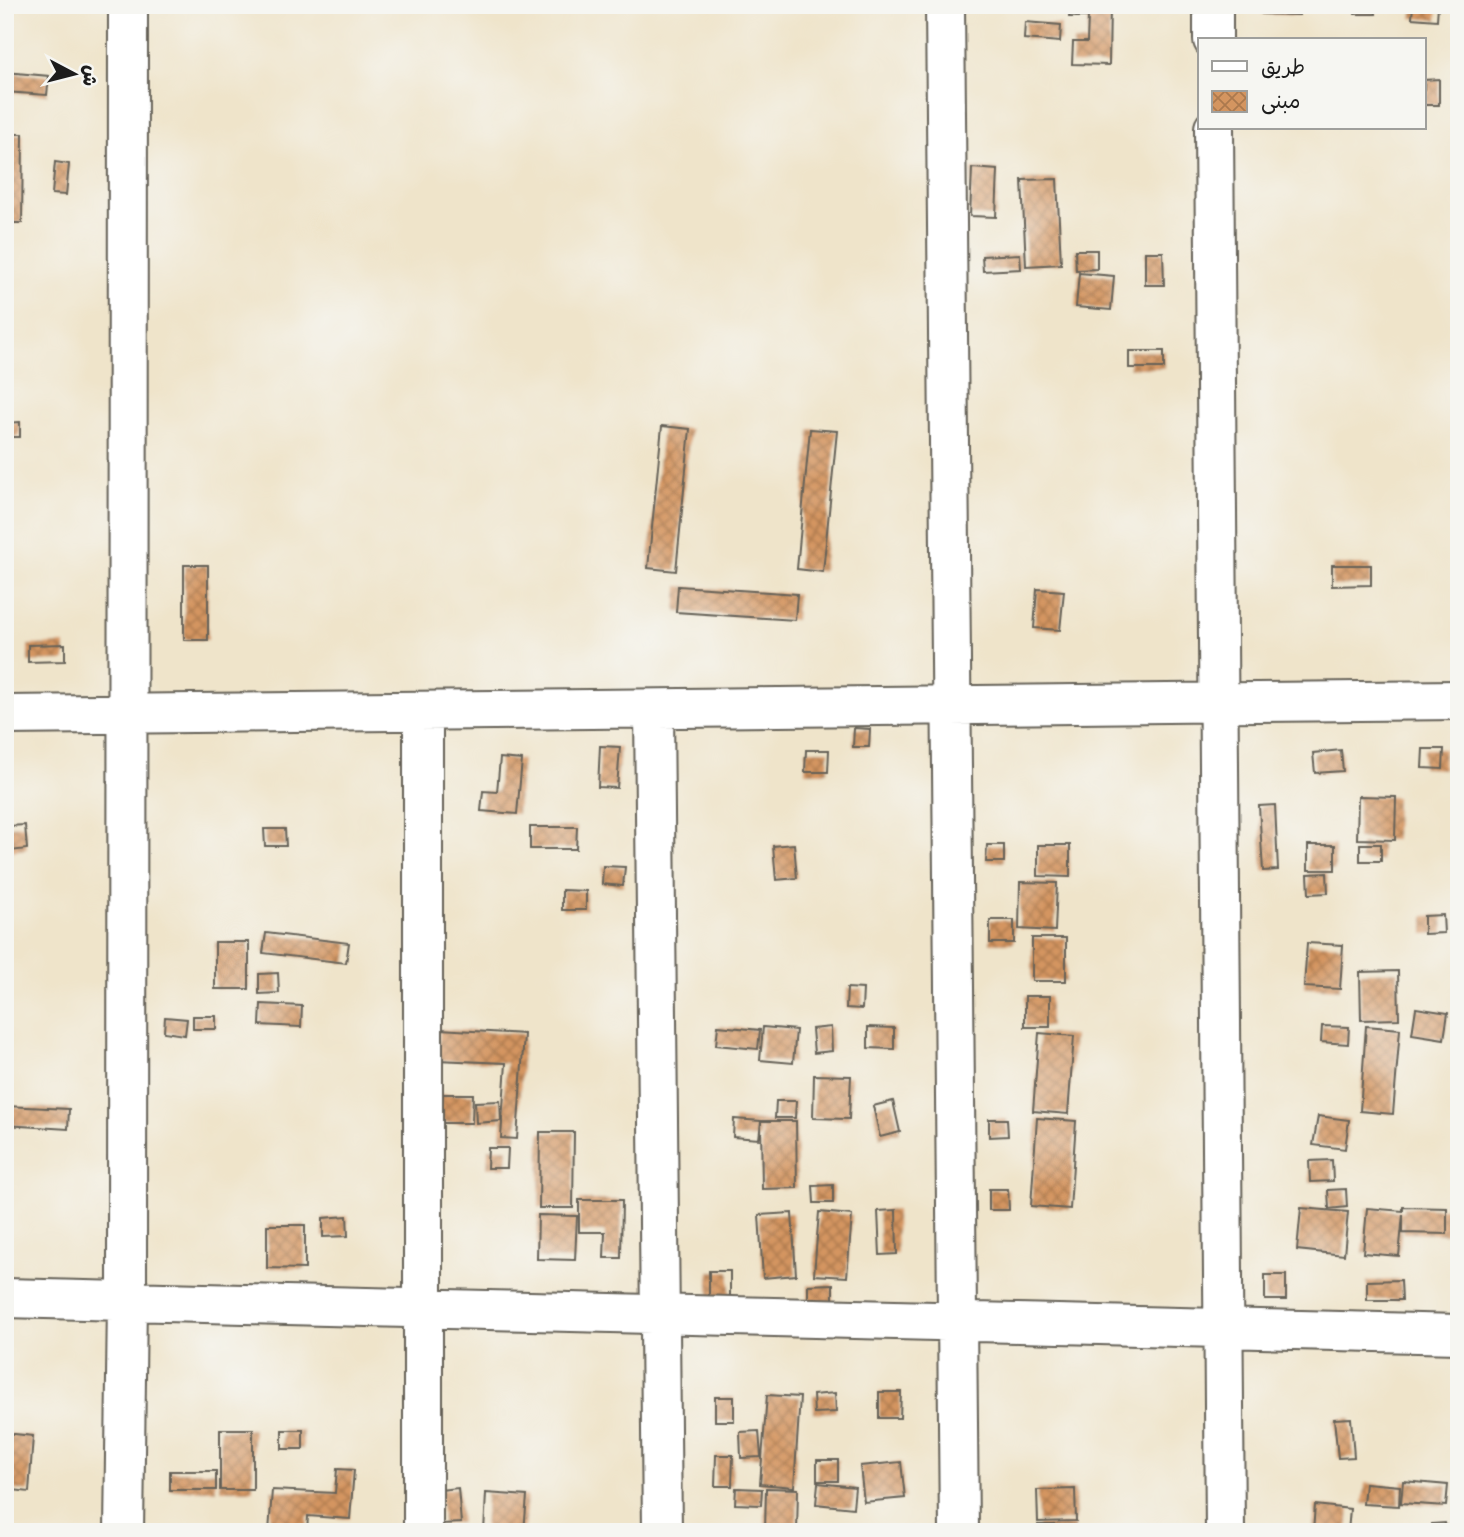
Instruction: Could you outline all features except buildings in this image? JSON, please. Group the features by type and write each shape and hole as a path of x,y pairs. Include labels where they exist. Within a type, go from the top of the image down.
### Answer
{"street":[{"path":"124,1532 127,1301 128,5"},
{"path":"945,5 959,1532"},
{"path":"1213,5 1213,38"},
{"path":"1214,130 1225,1532"},
{"path":"5,715 1459,700"},
{"path":"654,709 662,1532"},
{"path":"423,711 423,1532"},
{"path":"5,1298 1459,1334"}]}
